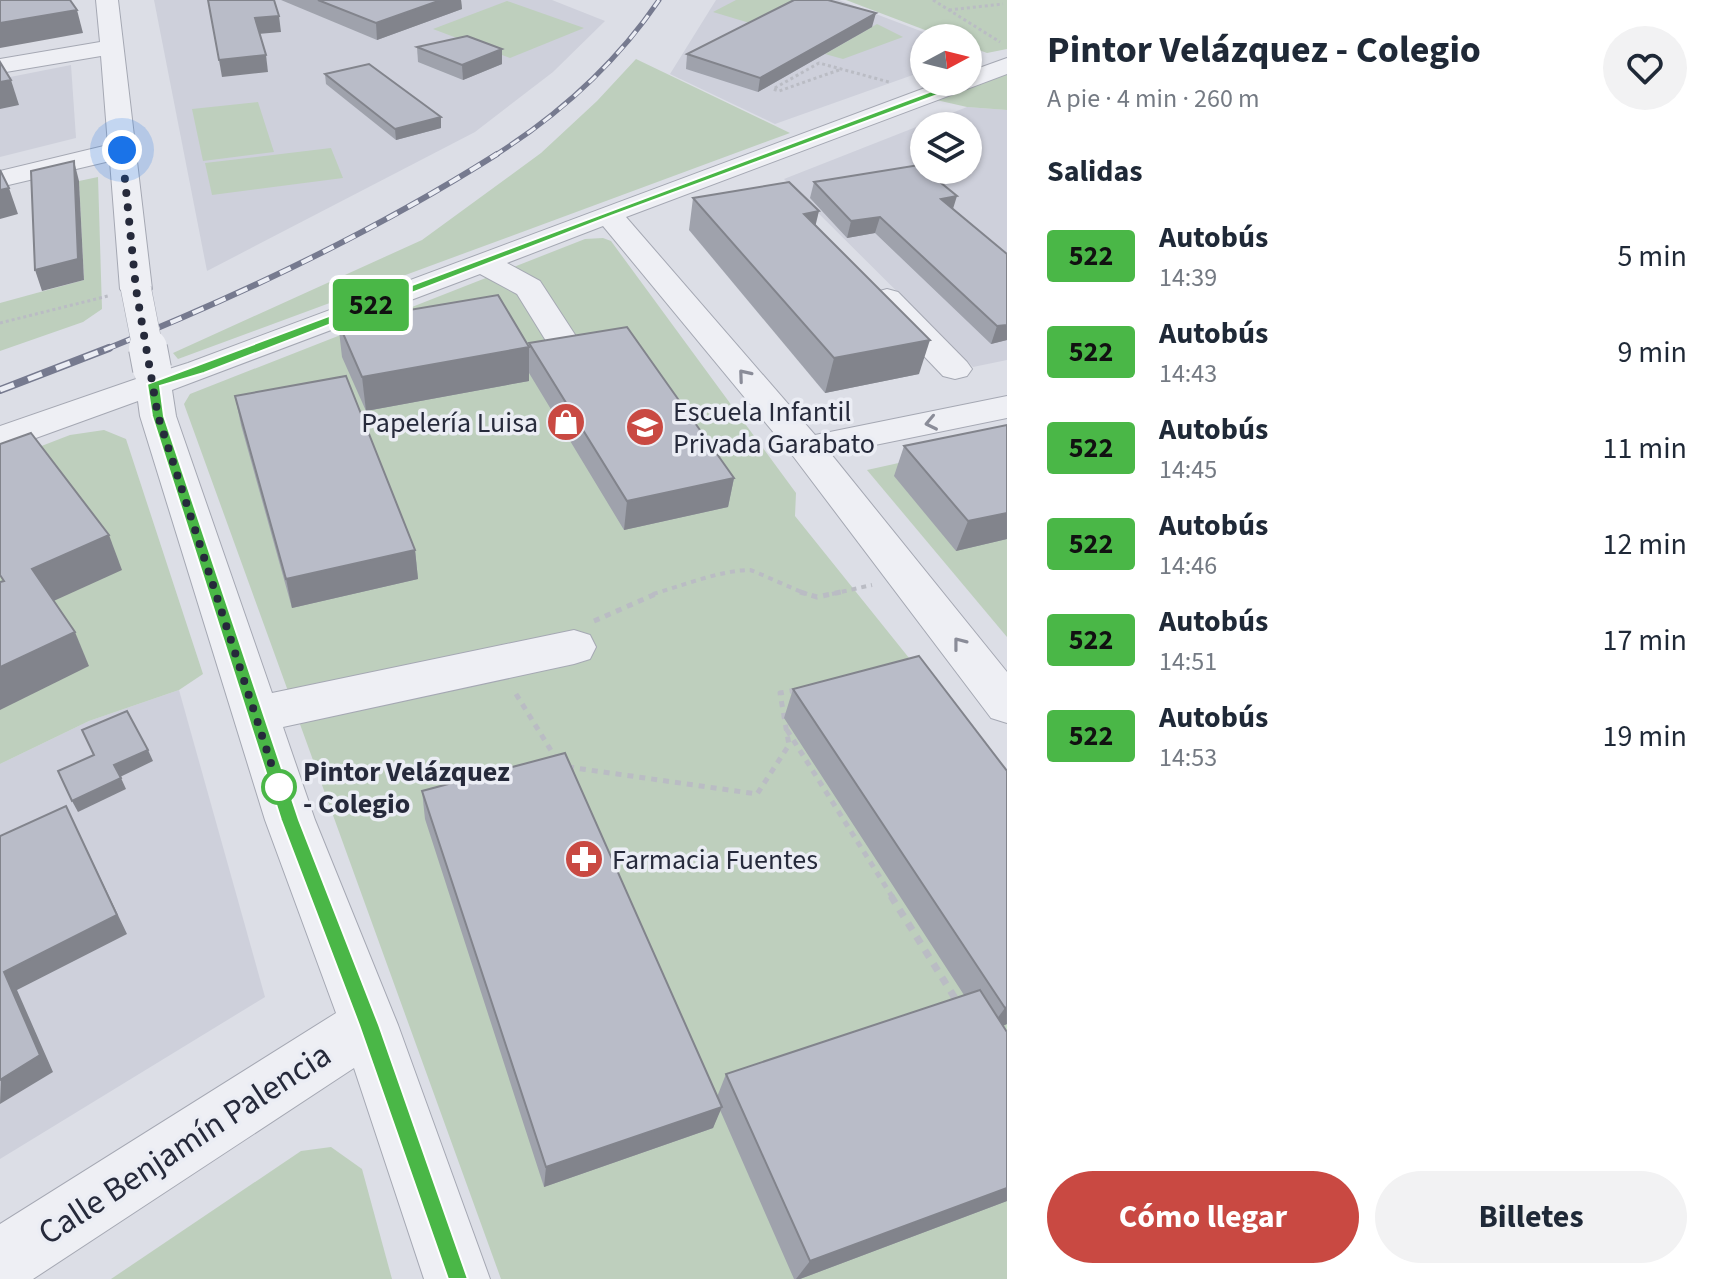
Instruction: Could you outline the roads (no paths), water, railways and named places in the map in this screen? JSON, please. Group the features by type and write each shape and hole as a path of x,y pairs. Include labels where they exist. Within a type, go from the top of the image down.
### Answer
{"street":[{"path":"107,0 136,289 158,416 290,820 369,1025 457,1279"},
{"path":"0,66 111,47"},
{"path":"982,75 1007,65"},
{"path":"0,439 152,377 200,370 926,96"},
{"path":"0,179 122,150"},
{"path":"751,161 772,183"},
{"path":"608,214 806,448 1007,705"},
{"path":"481,262 529,288 568,350"},
{"path":"869,281 955,369"},
{"path":"806,448 1007,407"},
{"path":"256,715 574,647"},
{"name":"Calle Benjamín Palencia","path":"0,1262 369,1025"}],"railway":[{"path":"497,154 585,87 624,46 659,0"},
{"path":"106,349 205,308 305,261 403,210 497,154"},
{"path":"0,390 106,349"}],"place":[{"name":"Papelería Luisa","path":"566,422"},
{"name":"Escuela Infantil Privada Garabato","path":"645,427"},
{"name":"Pintor Velázquez - Colegio","path":"279,787"},
{"name":"Farmacia Fuentes","path":"584,859"}]}
